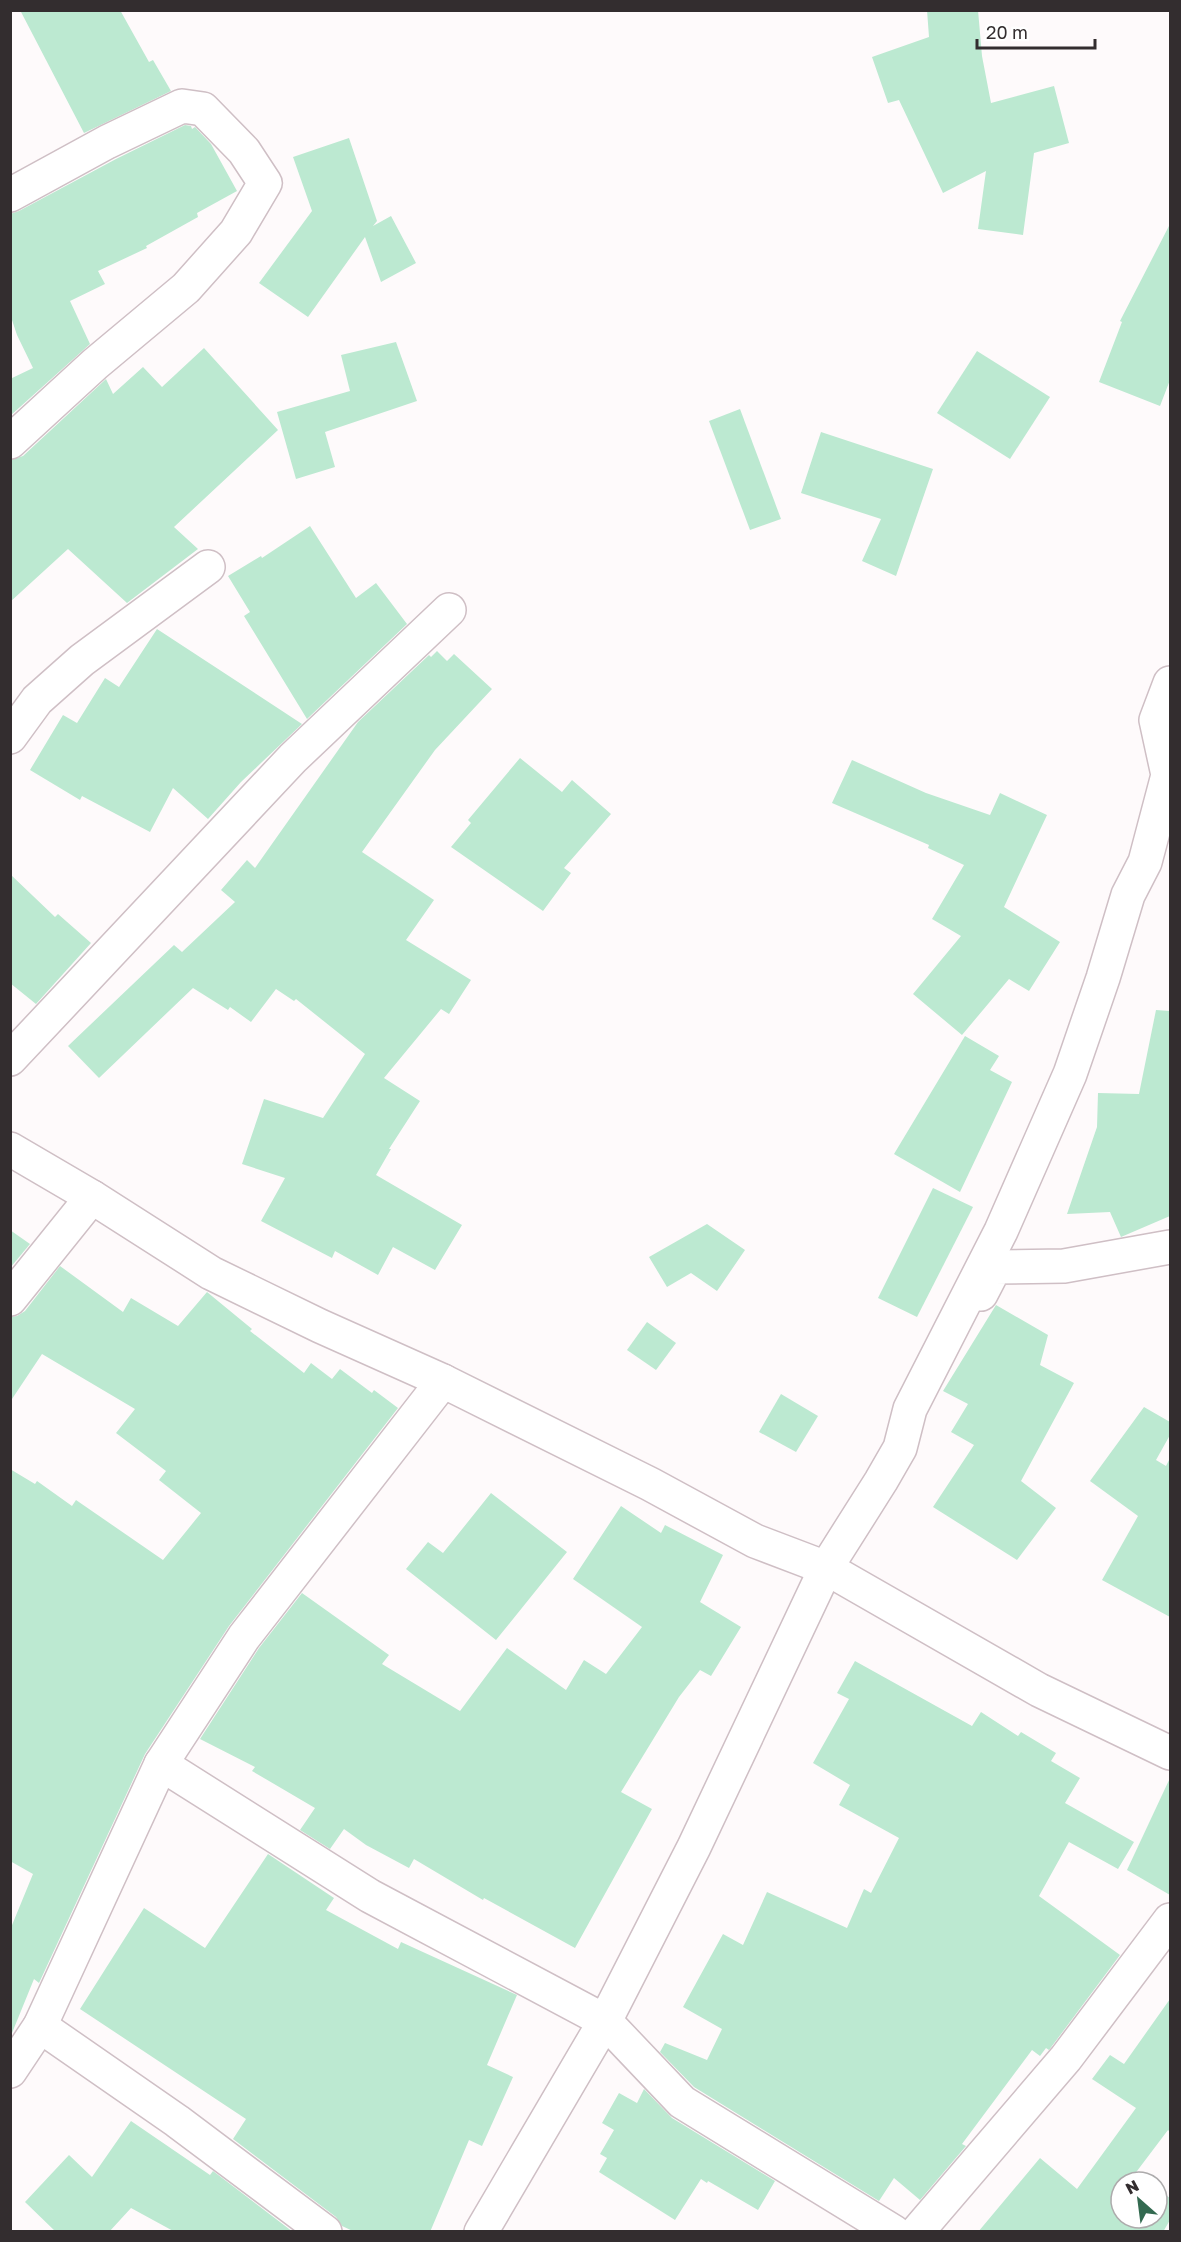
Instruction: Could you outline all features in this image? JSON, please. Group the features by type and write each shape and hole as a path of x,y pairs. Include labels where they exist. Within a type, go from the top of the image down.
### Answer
{"street":[{"path":"10,195 107,142 182,106 203,109 244,151 266,183 236,232 186,288 95,364 10,442"},
{"path":"10,737 37,700 82,660 208,567"},
{"path":"10,1059 293,758 449,610"},
{"path":"481,2232 605,2020 694,1848 826,1569 900,1448 910,1409 1001,1231 1070,1074 1103,978 1128,895 1145,862 1168,775 1163,719 1170,683"},
{"path":"10,1149 92,1197 212,1273 320,1326 444,1381 650,1484 755,1541 826,1569 1039,1689 1170,1753"},
{"path":"10,1299 92,1197"},
{"path":"948,1336 978,1300 995,1267 1064,1266 1170,1247"},
{"path":"10,2071 40,2026 160,1764 244,1637 444,1381"},
{"path":"160,1764 370,1896 605,2020 682,2102 894,2232"},
{"path":"917,2232 1066,2058 1170,1920"},
{"path":"40,2026 177,2121 326,2232"}],"building":[{"path":"20,10 120,10 149,62 153,60 171,91 84,133"},
{"path":"927,10 978,10 982,56 991,103 1054,86 1069,143 1034,153 1023,235 978,229 986,171 943,193 899,100 888,103 872,57 929,37"},
{"path":"185,125 191,126 192,129 195,127 211,144 237,191 197,213 198,217 146,246 147,248 98,271 105,284 70,301 90,344 10,416 10,379 33,368 10,314 10,214"},
{"path":"349,138 377,221 373,226 391,216 416,263 381,282 365,237 308,317 259,283 312,211 293,157"},
{"path":"1170,224 1170,380 1160,406 1099,382 1122,322 1120,321"},
{"path":"396,342 417,401 325,432 335,467 296,479 277,412 350,391 341,355"},
{"path":"204,348 278,430 174,527 198,549 127,603 68,549 10,602 10,460 23,456 106,379 113,394 143,367 162,387"},
{"path":"977,351 1050,397 1010,459 937,413"},
{"path":"740,409 781,519 750,530 709,421"},
{"path":"821,432 933,469 896,576 862,561 881,519 801,493"},
{"path":"310,526 356,598 376,583 407,624 307,719 244,616 250,612 228,576 261,556 262,558"},
{"path":"157,629 302,724 241,782 208,819 173,788 150,832 82,796 80,800 30,770 63,715 77,723 105,678 119,687"},
{"path":"437,651 447,661 454,654 492,689 435,750 362,852 434,900 406,940 471,980 449,1014 441,1009 384,1078 420,1101 389,1149 391,1149 376,1175 462,1225 435,1270 393,1247 378,1275 335,1251 332,1258 261,1221 285,1178 242,1164 264,1099 323,1118 365,1054 296,999 294,1001 276,989 251,1022 230,1007 228,1010 193,988 99,1078 68,1046 174,945 182,952 235,902 221,890 247,860 255,868 358,722 429,655 431,657"},
{"path":"520,758 562,792 572,780 611,814 564,868 571,873 543,911 451,847 471,823 468,820"},
{"path":"852,760 926,793 990,815 1000,793 1047,815 1004,907 1060,942 1029,991 1009,979 962,1035 913,994 961,936 932,919 964,865 928,848 929,845 832,803"},
{"path":"10,874 55,917 58,914 91,943 36,1004 10,983"},
{"path":"1156,1010 1170,1011 1170,1216 1121,1237 1110,1212 1067,1214 1097,1127 1098,1093 1139,1094"},
{"path":"965,1036 999,1056 990,1070 1012,1082 960,1192 894,1154"},
{"path":"933,1188 973,1207 917,1317 878,1298"},
{"path":"707,1224 745,1250 717,1291 691,1273 667,1287 649,1257"},
{"path":"10,1230 30,1244 10,1268"},
{"path":"60,1266 123,1312 131,1298 178,1326 207,1292 252,1329 250,1331 304,1373 311,1363 332,1379 340,1369 372,1393 374,1390 398,1408 229,1626 145,1754 39,1983 34,1979 12,2033 10,1930 33,1874 10,1861 10,1469 35,1484 37,1481 72,1506 76,1500 163,1560 201,1513 159,1480 166,1471 116,1433 135,1409 42,1354 10,1402 10,1317 25,1311"},
{"path":"996,1305 1048,1335 1040,1365 1074,1383 1021,1481 1056,1508 1017,1560 933,1507 974,1445 951,1432 968,1404 943,1391"},
{"path":"647,1322 676,1343 656,1370 627,1350"},
{"path":"781,1394 818,1416 796,1452 759,1432"},
{"path":"1144,1407 1170,1422 1170,1435 1156,1460 1166,1466 1170,1458 1170,1617 1102,1580 1138,1516 1090,1481"},
{"path":"491,1493 567,1552 496,1640 406,1569 428,1542 443,1553"},
{"path":"621,1506 661,1533 665,1525 723,1555 700,1602 741,1627 711,1676 700,1670 679,1697 621,1792 652,1809 575,1948 484,1898 483,1900 414,1859 409,1868 366,1845 344,1829 330,1849 300,1830 315,1808 252,1771 255,1767 200,1739 259,1648 302,1593 389,1655 382,1664 460,1711 507,1648 566,1690 584,1660 606,1674 642,1627 573,1579"},
{"path":"855,1661 972,1726 981,1712 1018,1736 1021,1732 1056,1753 1051,1761 1080,1778 1065,1803 1134,1842 1118,1869 1069,1842 1039,1896 1120,1955 1049,2050 1046,2048 1040,2056 1032,2050 962,2144 966,2146 920,2200 894,2178 879,2201 694,2087 660,2052 665,2043 707,2060 722,2029 683,2007 723,1934 743,1945 767,1892 847,1928 864,1889 871,1893 899,1838 839,1805 850,1785 813,1763 849,1699 837,1693"},
{"path":"1170,1778 1170,1895 1127,1870"},
{"path":"268,1854 334,1898 326,1910 398,1949 401,1942 517,1995 487,2065 513,2077 482,2146 469,2140 430,2232 355,2232 342,2226 336,2217 233,2139 246,2119 80,2009 144,1908 205,1948"},
{"path":"1170,1999 1170,2132 1168,2130 1138,2170 1109,2170 1109,2230 1164,2230 1163,2232 978,2232 1040,2158 1077,2189 1136,2108 1092,2079 1110,2055 1124,2064"},
{"path":"644,2089 672,2118 775,2181 758,2210 701,2179 675,2220 599,2172 607,2158 600,2154 614,2130 602,2123 619,2093 637,2103"},
{"path":"131,2121 210,2175 213,2171 293,2232 175,2232 131,2208 109,2232 56,2232 25,2202 69,2155 92,2177"},
{"path":"1169,2197 1170,2198 1169,2222"}]}
